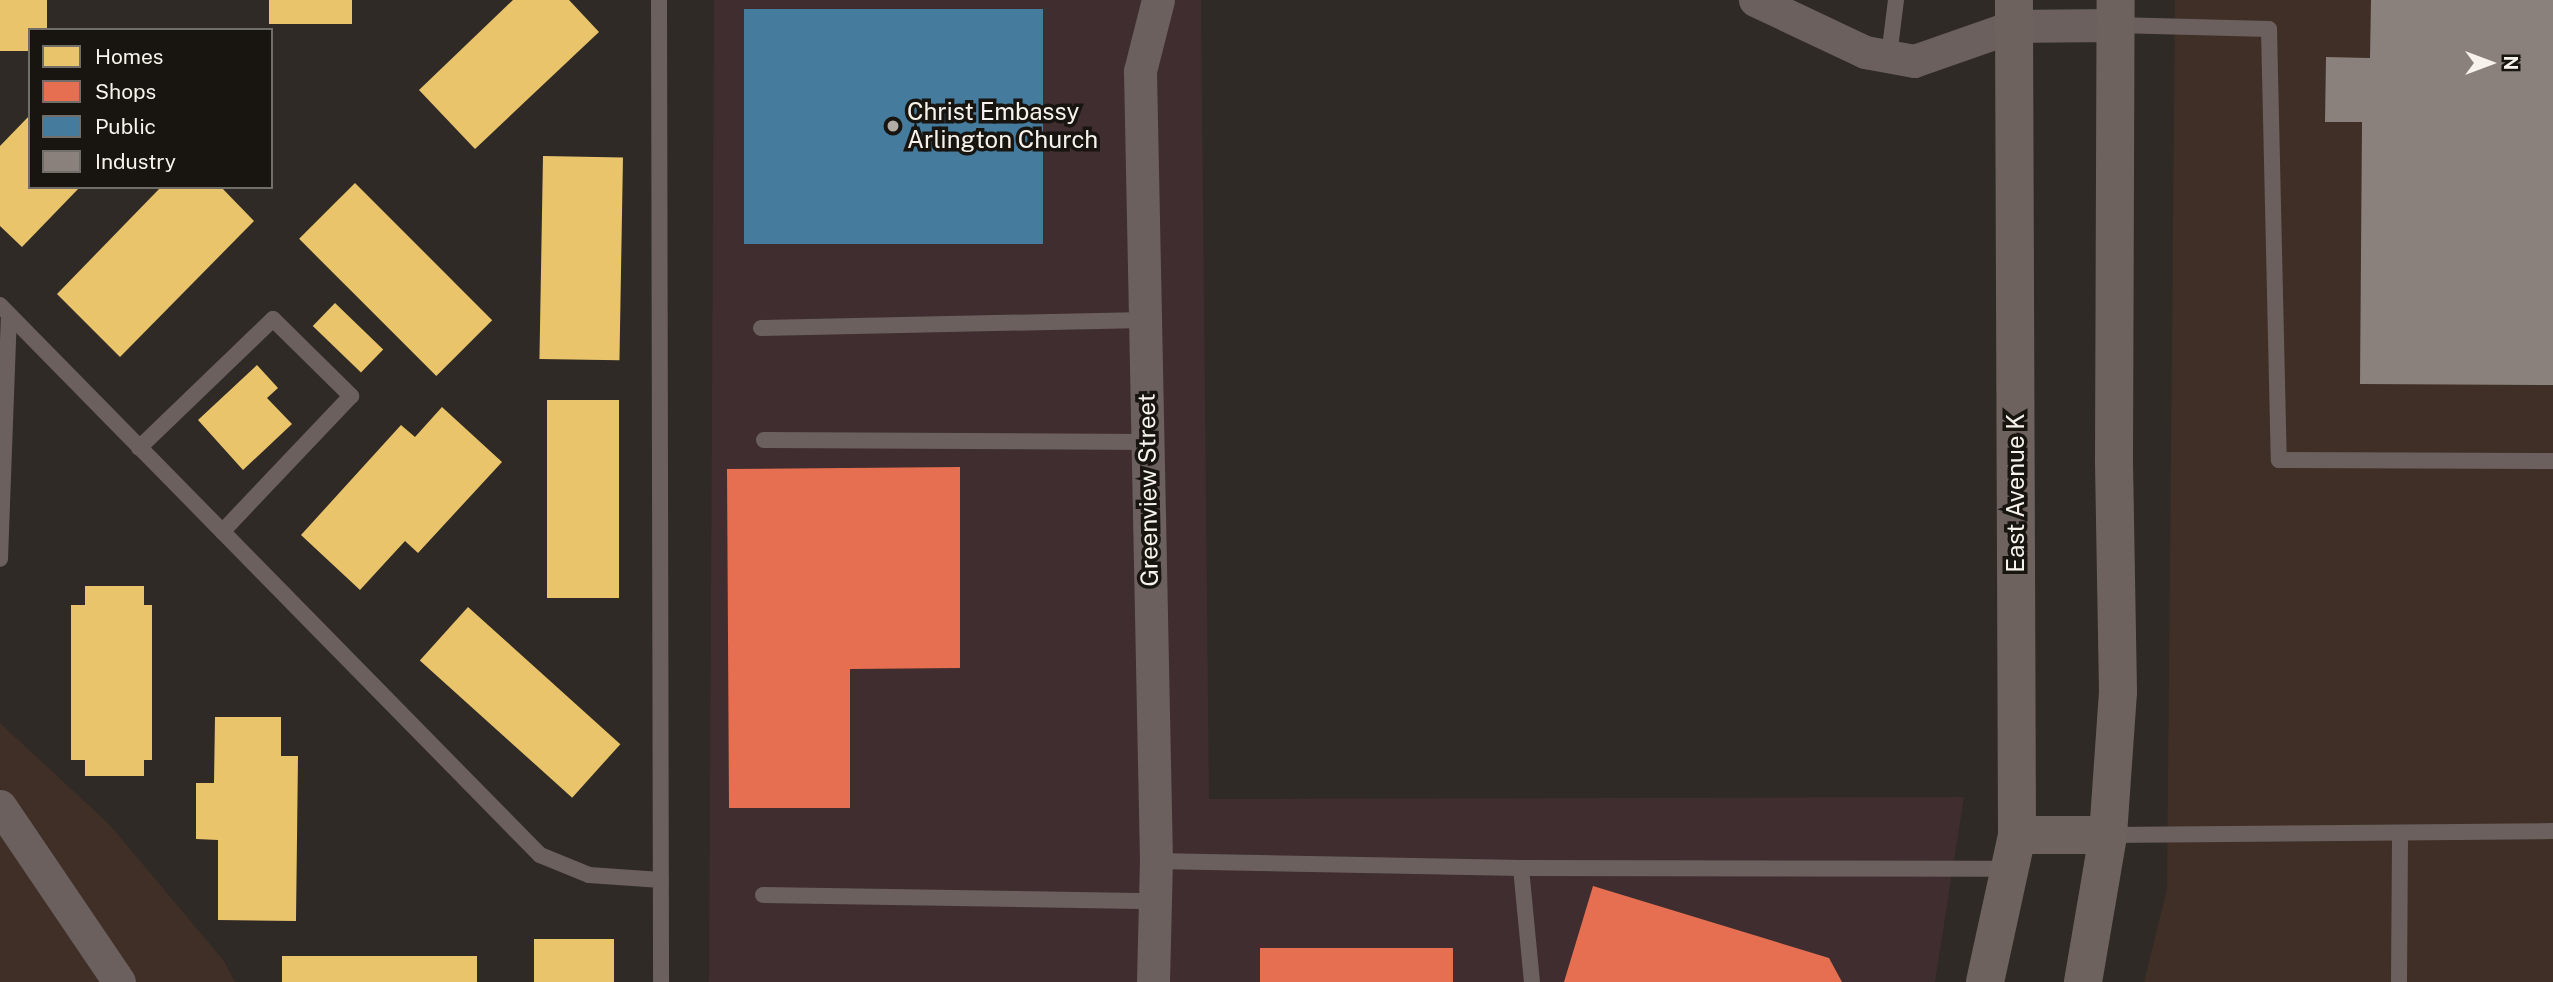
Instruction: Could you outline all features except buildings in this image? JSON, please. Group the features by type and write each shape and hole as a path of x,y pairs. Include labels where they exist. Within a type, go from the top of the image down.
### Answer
{"street":[{"name":"Greenview Street","path":"1153,982 1156,861 1140,71 1158,0"},
{"path":"1755,0 1865,52 1914,61 2014,13 2116,12 2114,460 2118,692 2108,835 2083,982"},
{"name":"East Avenue K","path":"1984,982 2013,852 2014,13"},
{"path":"0,806 119,982"},
{"path":"2013,852 2108,835"}],"lane":[{"path":"659,0 661,982"},
{"path":"1889,56 1896,0"},
{"path":"2116,12 2269,29 2279,460 2553,461"},
{"path":"5,310 540,855 589,875 661,880"},
{"path":"0,559 5,310"},
{"path":"139,448 273,319 351,396 222,532"},
{"path":"761,328 1144,320"},
{"path":"764,440 1147,442"},
{"path":"2108,835 2553,831"},
{"path":"2399,982 2400,832"},
{"path":"1156,861 1521,867 2013,852"},
{"path":"1521,867 1532,982"},
{"path":"763,894 1155,901"}],"shaded area":[{"path":"714,0 1201,0 1209,799 1964,797 1935,982 709,982"},
{"path":"2175,0 2553,0 2553,982 2144,982 2167,889"},
{"path":"0,723 110,825 224,961 235,982 0,982"}],"place":[{"name":"Christ Embassy Arlington Church","path":"893,126"}]}
